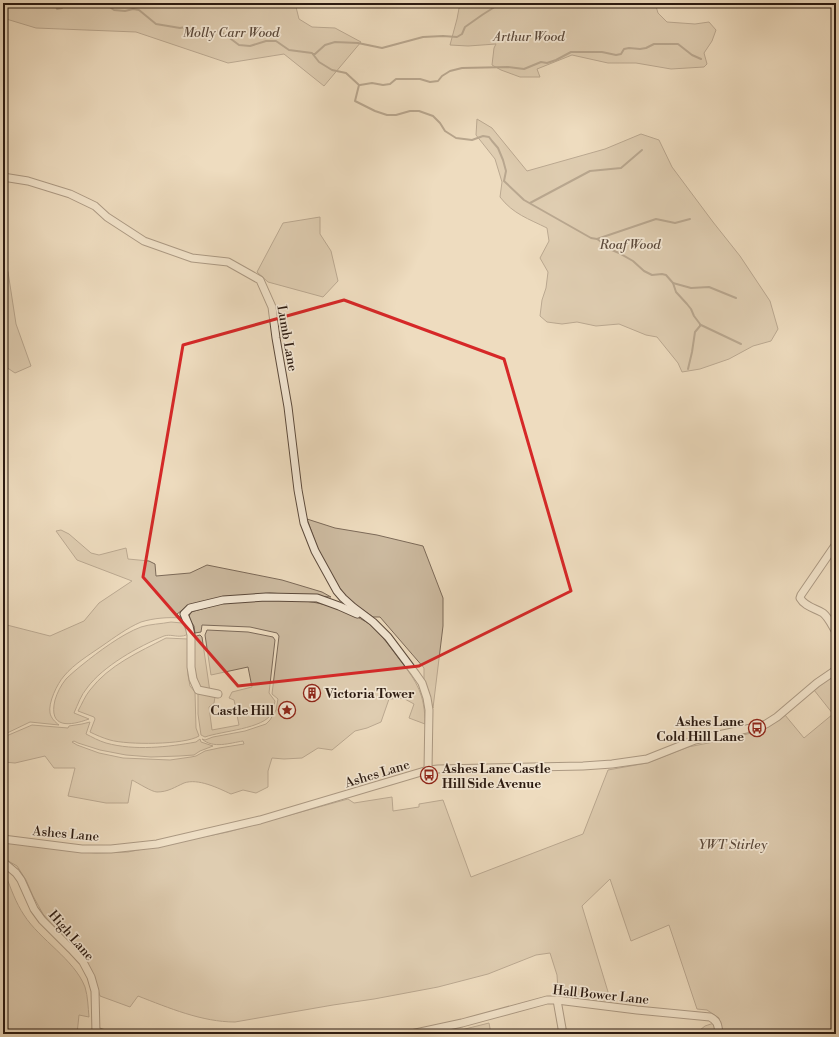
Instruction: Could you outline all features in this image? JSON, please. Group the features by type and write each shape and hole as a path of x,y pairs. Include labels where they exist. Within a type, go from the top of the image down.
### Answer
{"street":[{"name":"Lumb Lane","path":"3,177 28,181 70,194 95,206 107,217 144,241 192,258 228,262 260,280 272,307 304,523 315,551 337,591 388,637 422,683 429,710 428,770"},
{"path":"836,544 800,596 802,601 808,606 823,614 829,620 836,632"},
{"path":"218,694 198,690 193,679 191,668 191,635 184,614 190,608 223,600 266,597 317,598 357,614 363,614"},
{"name":"Ashes Lane","path":"3,838 82,849 110,849 156,844 260,820 428,770 583,766 647,759 695,740 766,724 836,670"},
{"name":"High Lane","path":"3,862 16,873 21,880 34,909 42,920 83,962 91,977 95,991 96,1033"},
{"name":"Hall Bower Lane","path":"411,1034 547,1000 557,1000 710,1017 715,1019 719,1034"},
{"path":"557,1000 563,1034"},
{"path":"96,1033 105,1034"}],"highlighted area":[{"path":"344,300 504,359 571,591 419,666 238,686 143,577 183,345"}],"green space":[{"name":"Molly Carr Wood","path":"3,3 295,3 299,19 312,27 335,28 361,42 324,86 284,54 228,63 136,32 36,28 3,18"},
{"name":"Arthur Wood","path":"460,3 655,3 658,13 667,22 695,24 709,22 716,30 712,41 704,53 707,64 704,67 671,69 636,63 608,63 572,55 537,69 540,77 520,77 492,65 494,48 496,44 468,46 450,45"},
{"name":"Roaf Wood","path":"477,119 492,128 527,171 605,149 641,134 659,140 672,167 740,256 770,301 778,329 771,341 753,346 729,359 700,369 682,372 678,363 657,337 646,335 619,324 596,326 577,322 562,324 547,322 540,316 548,272 540,258 549,241 547,228 516,212 500,197 502,182 495,159 476,135"},
{"path":"320,217 320,234 331,251 338,281 323,297 268,282 257,272 283,223"},
{"path":"3,260 8,272 16,324 31,366 15,373 3,365"},
{"path":"307,519 335,528 377,535 423,546 443,598 443,626 433,708 424,680 424,668 380,617 373,617 346,598 328,569 317,547"},
{"path":"61,530 69,534 91,553 99,555 126,548 128,559 149,561 155,564 156,576 190,573 207,565 282,580 322,592 331,597 270,593 223,597 189,605 177,614 181,618 161,618 141,622 121,633 87,656 64,676 50,704 51,717 59,725 30,722 3,735 3,624 50,636 84,621 99,603 132,581 77,560 56,531"},
{"path":"266,599 298,600 328,605 349,613 371,625 390,646 419,689 425,714 425,724 409,718 414,704 403,698 389,699 381,722 355,731 332,750 318,748 302,758 272,758 268,771 268,787 256,793 243,790 231,794 208,784 195,782 184,783 168,790 155,792 132,780 128,803 106,803 68,796 75,768 54,768 45,756 15,763 3,762 4,737 32,725 68,728 69,726 90,722 86,734 106,743 128,747 140,748 174,745 196,742 200,739 201,742 213,746 194,755 151,757 126,755 100,750 74,741 72,742 99,753 123,758 170,760 196,756 205,751 244,744 243,741 216,745 202,739 205,740 245,731 266,724 270,720 276,710 278,699 272,694 279,636 277,633 250,627 202,625 201,632 195,633 194,626 188,618 191,612 223,603"},
{"path":"171,622 182,623 188,634 184,636 164,636 144,645 122,658 102,672 81,697 74,713 89,719 68,724 58,721 55,716 54,709 55,700 59,689 66,679 95,655 126,634 144,626"},
{"path":"207,630 248,632 273,637 275,640 269,693 275,701 273,712 260,723 242,729 205,737 201,735 198,714 199,687 194,667 193,637 200,635 202,637 210,692 215,697 214,703 209,707 212,730 239,725 234,700 229,698 232,692 252,687 248,667 211,675 205,635"},
{"path":"166,638 188,639 188,675 190,686 195,692 196,728 199,736 192,739 169,743 129,743 110,740 90,732 95,719 94,717 78,711 90,690 115,666"},
{"name":"YWT Stirley","path":"836,675 836,1034 722,1034 719,1018 707,1010 697,1009 669,925 631,941 610,879 582,906 612,1005 560,997 557,975 550,953 536,955 488,974 438,987 235,1022 210,1020 198,1017 174,1010 138,996 130,1007 100,996 94,976 84,960 71,943 43,914 26,880 17,866 3,858 3,842 70,851 96,853 128,852 228,832 348,799 354,803 392,797 393,811 419,807 419,804 443,800 471,877 583,834 608,770 647,763 688,747 763,730 785,715 804,738 833,714 814,690 827,679"},
{"path":"3,873 6,876 16,901 24,915 39,933 73,967 85,987 89,1017 79,1015 77,1034 3,1034"},
{"path":"489,1023 491,1034 445,1034"},
{"path":"714,1023 716,1034 695,1034 705,1026"}],"waterway":[{"path":"55,3 57,9 62,8 66,3"},
{"path":"104,3 114,10 139,10 156,24 180,28 186,27 211,36 215,32 220,31 239,45 250,46 266,41 276,41 289,50 312,53 319,62 332,70 346,73 359,85 355,101 375,111 387,115 419,111 433,116 445,131 456,138 472,140 483,136 489,137 498,148 503,160 506,171 504,181 524,200 591,238 597,239 607,248 633,261 644,271 652,275 666,275 673,283 676,292 691,309 700,324 695,332 688,369"},
{"path":"313,54 325,45 335,42 358,43 382,48 423,37 457,37 462,34 465,27 498,3"},
{"path":"360,85 372,83 383,85 390,84 396,79 420,79 430,82 438,81 442,76 450,71 462,68 508,67 524,69 541,62 547,63 556,60 571,52 602,52 616,55 621,54 624,49 640,49 654,44 678,44 692,55 701,59"},
{"path":"530,203 590,171 621,168 642,150"},
{"path":"597,239 656,219 675,223 690,219"},
{"path":"673,283 691,288 709,287 736,298"},
{"path":"701,325 741,344"}],"place":[{"name":"Victoria Tower","path":"312,693"},
{"name":"Castle Hill","path":"287,710"},
{"name":"Ashes Lane Cold Hill Lane","path":"757,728"},
{"name":"Ashes Lane Castle Hill Side Avenue","path":"429,775"}]}
